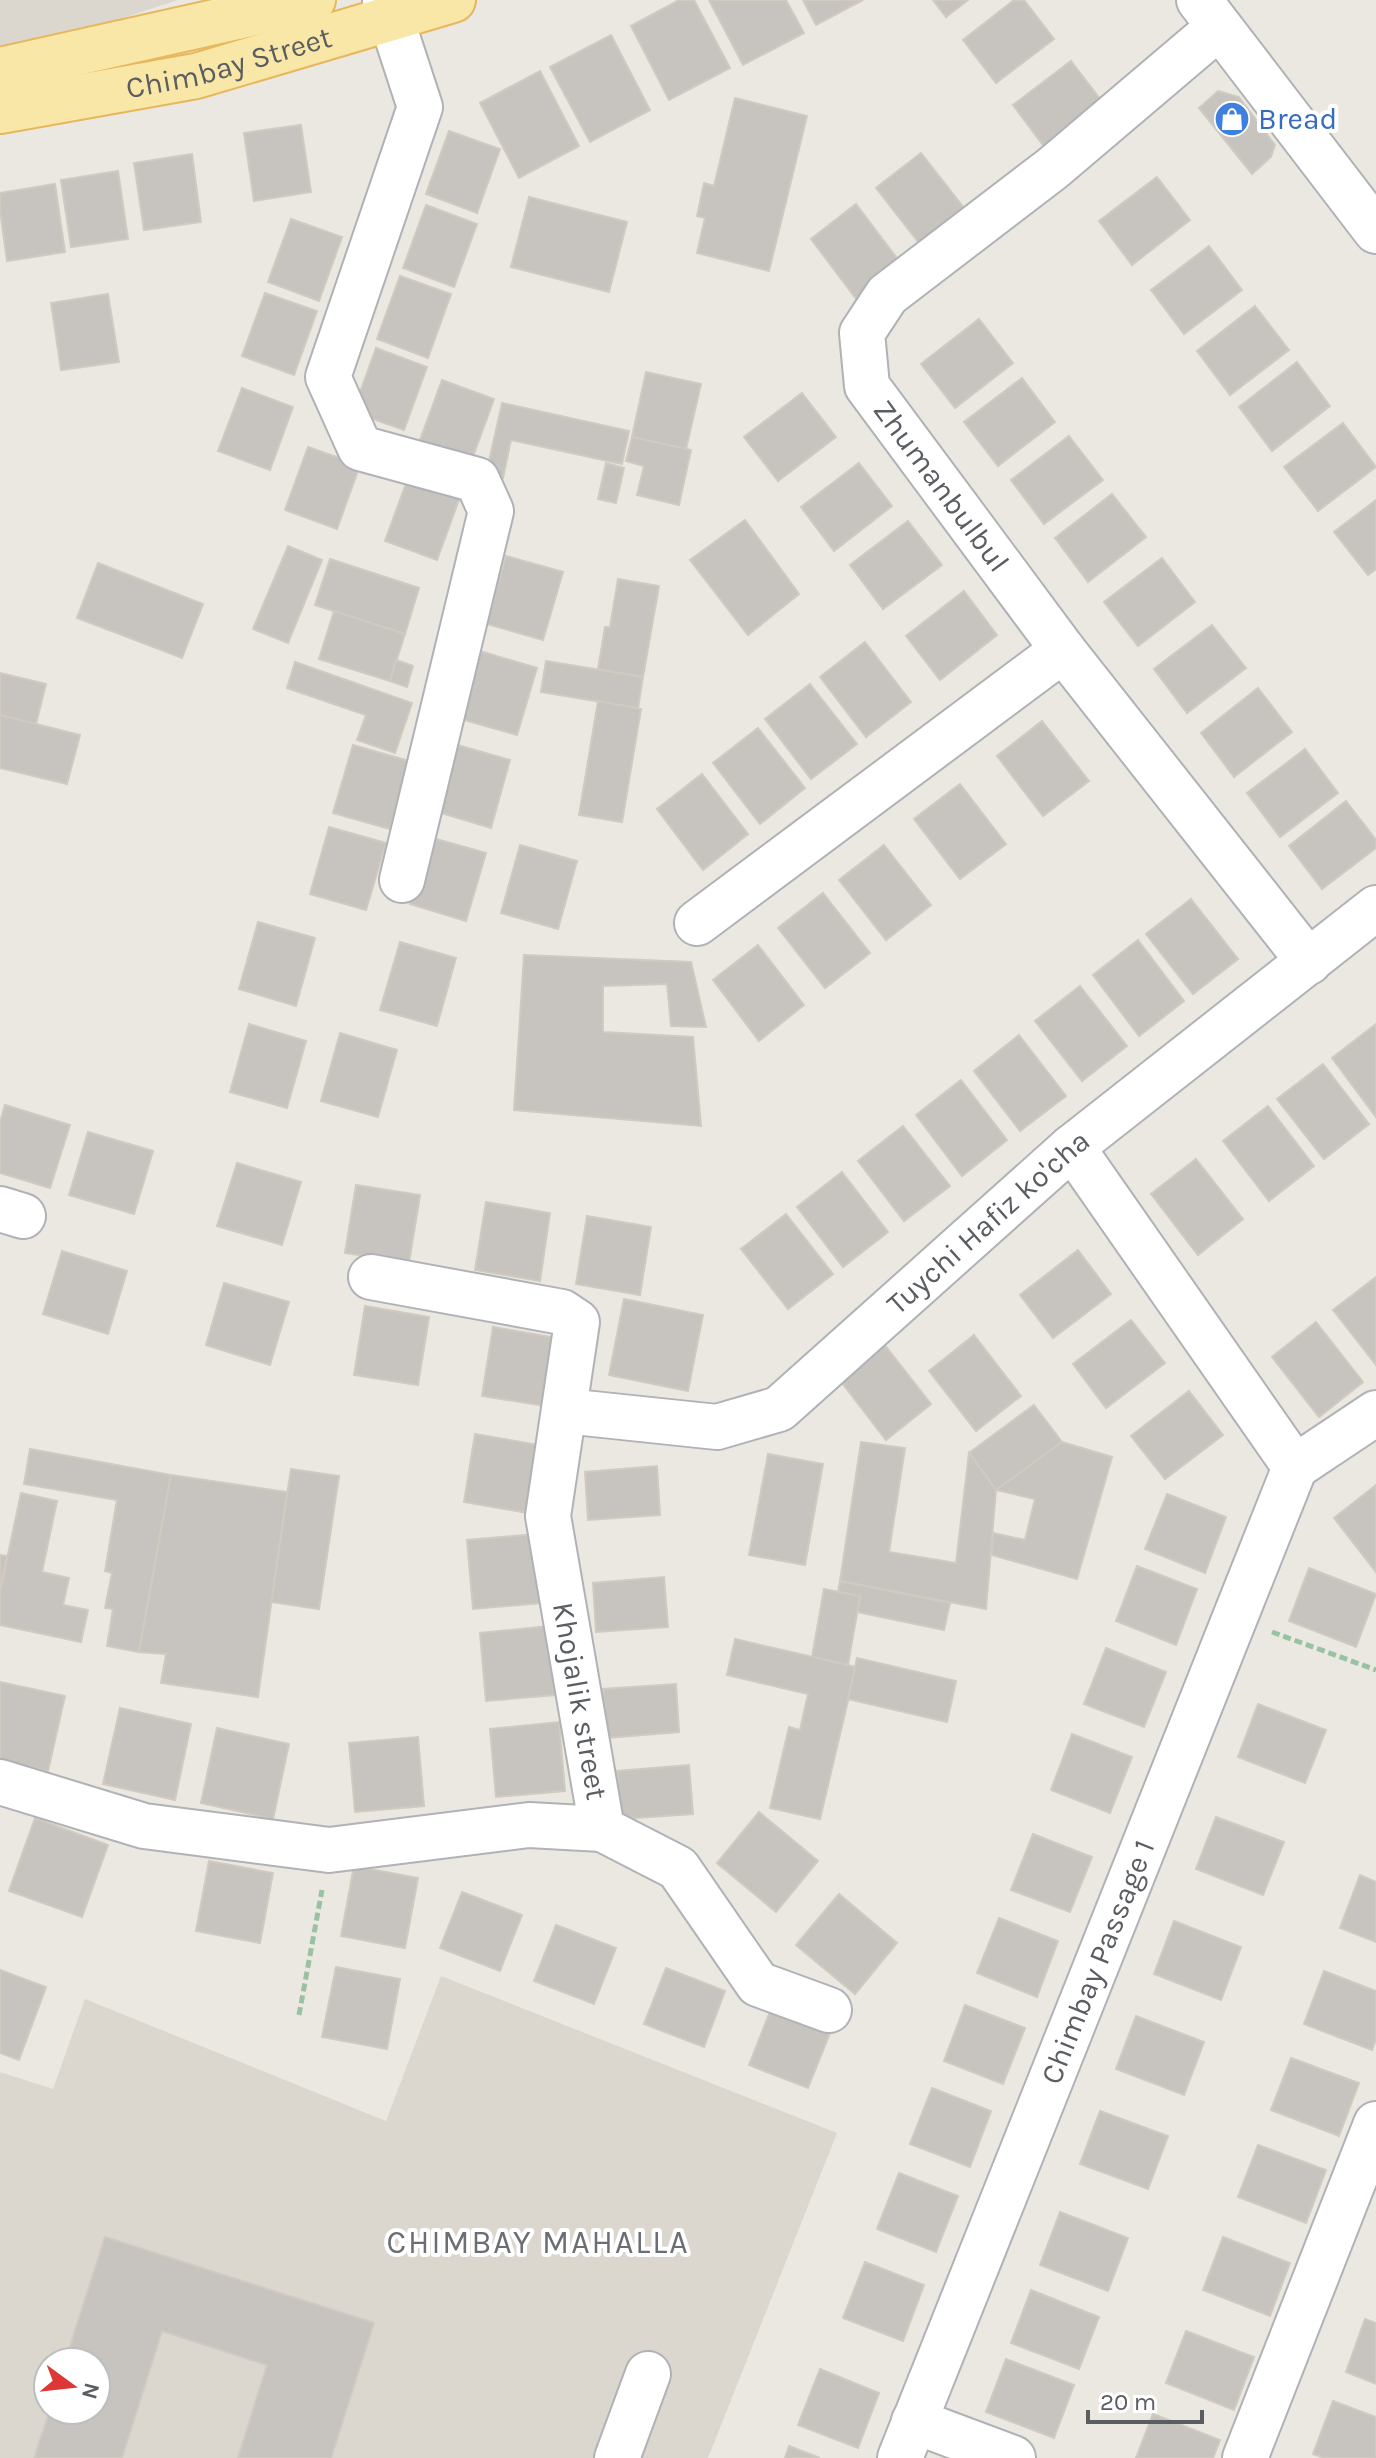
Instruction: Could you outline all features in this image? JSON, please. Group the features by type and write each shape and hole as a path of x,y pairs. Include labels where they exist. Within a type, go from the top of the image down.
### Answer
{"main road":[{"name":"Chimbay Street","path":"0,70 263,6 313,0"},
{"name":"Chimbay Street","path":"0,111 196,76 389,10 453,0"}],"street":[{"path":"389,10 420,107 328,377 360,448 477,480 491,511 402,880"},
{"path":"1209,13 1376,231"},
{"name":"Zhumanbulbul","path":"1209,13 1053,168 887,295 862,333 867,386 1063,650 1309,962"},
{"path":"697,923 1063,650"},
{"name":"Tuychi Hafiz ko'cha","path":"565,1411 717,1427 779,1409 1072,1147 1376,908"},
{"path":"1072,1147 1295,1467 1376,1413"},
{"name":"Khojalik street","path":"0,1782 144,1826 329,1850 529,1825 602,1829 548,1516 577,1322 562,1312 371,1277"},
{"name":"Chimbay Passage 1","path":"907,2439 1295,1467"},
{"path":"602,1829 678,1868 758,1984 829,2010"},
{"path":"1245,2458 1376,2124"},
{"path":"617,2458 648,2374"},
{"path":"907,2439 1013,2458"}],"path":[{"path":"1235,1618 1376,1670"},
{"path":"299,2015 329,1850"}],"shaded area":[{"path":"0,0 178,0 43,44 0,46"},
{"path":"441,1976 837,2133 708,2458 0,2458 0,2072 53,2089 85,1999 386,2121"}],"building":[{"path":"679,0 694,0 730,68 669,100 631,26"},
{"path":"709,0 786,0 804,33 743,65"},
{"path":"803,0 863,0 816,25"},
{"path":"933,0 968,0 946,17"},
{"path":"1014,0 1024,0 1054,39 996,83 963,40"},
{"path":"611,35 650,110 590,142 550,67"},
{"path":"1071,61 1104,104 1046,149 1013,105"},
{"path":"540,71 579,146 519,178 480,103"},
{"path":"1218,91 1239,97 1275,145 1271,157 1252,174 1199,108"},
{"path":"735,98 807,116 769,271 697,253 705,218 697,216 704,183 714,186"},
{"path":"301,125 311,192 254,201 244,133"},
{"path":"449,131 500,149 477,213 426,194"},
{"path":"921,153 968,213 923,248 876,188"},
{"path":"192,154 201,222 144,230 134,163"},
{"path":"118,171 128,239 71,247 61,180"},
{"path":"1157,177 1190,220 1132,265 1099,221"},
{"path":"55,184 65,252 7,261 0,193"},
{"path":"529,197 627,222 609,292 511,267"},
{"path":"856,204 902,265 857,300 811,239"},
{"path":"426,205 477,224 454,287 403,268"},
{"path":"291,219 342,237 319,301 268,282"},
{"path":"1209,246 1242,290 1184,334 1151,290"},
{"path":"400,276 451,294 428,358 377,339"},
{"path":"265,293 317,311 294,375 242,356"},
{"path":"108,294 119,362 61,370 51,303"},
{"path":"1255,306 1289,350 1230,395 1197,351"},
{"path":"979,319 1013,363 955,408 921,364"},
{"path":"376,348 427,367 404,430 353,412"},
{"path":"1297,362 1330,406 1272,451 1239,407"},
{"path":"646,372 701,384 686,449 632,437"},
{"path":"1022,378 1055,422 998,466 964,422"},
{"path":"442,380 494,399 471,462 419,443"},
{"path":"242,388 293,407 270,470 218,451"},
{"path":"802,393 836,437 778,481 744,437"},
{"path":"502,403 629,431 622,464 511,440 503,478 486,475"},
{"path":"1343,423 1376,467 1318,511 1284,467"},
{"path":"1069,436 1103,480 1044,524 1011,480"},
{"path":"632,437 691,450 679,505 637,495 644,466 626,461"},
{"path":"308,447 360,465 337,529 285,510"},
{"path":"606,463 624,468 616,503 598,499"},
{"path":"859,463 892,506 834,551 801,507"},
{"path":"408,478 460,497 437,560 385,541"},
{"path":"1112,494 1146,537 1088,582 1055,538"},
{"path":"1376,500 1376,569 1368,575 1334,532"},
{"path":"745,520 799,594 748,635 690,560"},
{"path":"908,521 942,565 883,609 850,565"},
{"path":"288,546 322,560 288,643 253,629"},
{"path":"506,556 563,572 543,640 487,624"},
{"path":"1162,558 1195,602 1138,646 1104,602"},
{"path":"330,559 419,588 405,634 315,605"},
{"path":"98,563 203,604 182,658 77,618"},
{"path":"618,579 659,586 643,677 598,669 605,627 610,627"},
{"path":"964,591 997,635 940,680 906,636"},
{"path":"334,611 405,634 390,681 319,659"},
{"path":"1212,625 1246,668 1187,713 1154,669"},
{"path":"865,642 911,702 866,737 820,677"},
{"path":"480,651 537,668 517,735 461,719"},
{"path":"396,660 413,666 407,687 390,681"},
{"path":"546,661 643,677 638,708 541,692"},
{"path":"295,662 412,703 395,753 357,740 366,715 287,688"},
{"path":"0,673 46,684 36,724 0,715"},
{"path":"810,684 857,744 811,779 765,719"},
{"path":"1258,688 1292,732 1234,777 1201,733"},
{"path":"598,701 641,709 622,822 579,815"},
{"path":"0,715 80,735 67,784 0,768"},
{"path":"1042,721 1089,781 1043,816 997,756"},
{"path":"758,728 805,788 760,824 713,763"},
{"path":"454,744 510,760 491,828 435,811"},
{"path":"353,745 409,761 390,829 333,813"},
{"path":"1305,749 1338,793 1280,837 1247,793"},
{"path":"702,774 748,834 703,870 657,809"},
{"path":"960,784 1006,844 960,879 914,819"},
{"path":"1346,801 1376,840 1376,848 1322,889 1289,846"},
{"path":"329,827 386,843 366,910 310,894"},
{"path":"429,837 486,853 466,921 410,904"},
{"path":"520,845 577,861 558,929 501,913"},
{"path":"884,845 931,905 886,940 839,880"},
{"path":"823,893 870,953 825,988 778,928"},
{"path":"1191,899 1238,959 1193,994 1146,934"},
{"path":"258,922 315,938 296,1006 239,989"},
{"path":"1138,940 1184,1001 1139,1036 1093,975"},
{"path":"400,942 456,958 437,1026 380,1010"},
{"path":"758,945 804,1005 759,1041 713,980"},
{"path":"524,955 691,962 706,1027 671,1026 667,984 603,986 603,1032 693,1037 701,1126 514,1110"},
{"path":"1080,986 1127,1046 1082,1081 1035,1021"},
{"path":"249,1024 306,1041 287,1108 230,1092"},
{"path":"1376,1024 1376,1117 1332,1058"},
{"path":"340,1033 397,1050 378,1117 321,1101"},
{"path":"1019,1035 1066,1096 1020,1131 974,1071"},
{"path":"1323,1064 1369,1124 1324,1159 1277,1099"},
{"path":"961,1080 1007,1140 962,1176 916,1115"},
{"path":"5,1105 70,1125 50,1188 0,1173 0,1122"},
{"path":"1268,1106 1314,1166 1269,1201 1223,1141"},
{"path":"903,1126 950,1186 904,1221 858,1161"},
{"path":"88,1132 153,1151 134,1214 69,1195"},
{"path":"1196,1159 1243,1219 1198,1255 1151,1194"},
{"path":"237,1163 301,1182 282,1245 217,1226"},
{"path":"842,1172 888,1232 843,1267 797,1207"},
{"path":"356,1185 420,1195 409,1263 345,1253"},
{"path":"486,1202 550,1213 540,1281 475,1270"},
{"path":"786,1214 833,1274 788,1309 741,1249"},
{"path":"587,1216 651,1227 640,1295 576,1284"},
{"path":"1078,1250 1111,1294 1053,1338 1020,1295"},
{"path":"62,1251 127,1271 108,1334 43,1314"},
{"path":"1376,1277 1376,1365 1333,1310"},
{"path":"224,1283 289,1302 270,1365 206,1345"},
{"path":"624,1299 703,1315 688,1391 609,1375"},
{"path":"365,1306 429,1317 418,1385 354,1375"},
{"path":"1131,1320 1165,1363 1106,1408 1073,1364"},
{"path":"1316,1322 1363,1382 1319,1417 1272,1357"},
{"path":"493,1327 557,1338 546,1406 482,1396"},
{"path":"974,1335 1021,1396 976,1431 929,1371"},
{"path":"884,1344 931,1404 886,1440 839,1379"},
{"path":"1189,1391 1223,1435 1165,1479 1131,1436"},
{"path":"1034,1405 1062,1442 996,1490 969,1453"},
{"path":"475,1434 539,1445 528,1513 464,1502"},
{"path":"861,1442 905,1448 889,1552 956,1563 969,1453 996,1490 986,1609 840,1581"},
{"path":"1062,1442 1112,1457 1077,1579 992,1555 993,1533 1025,1540 1035,1499 996,1490"},
{"path":"30,1449 171,1475 139,1652 107,1646 113,1609 105,1608 112,1573 105,1571 117,1500 24,1484"},
{"path":"768,1454 823,1464 805,1565 749,1555"},
{"path":"657,1466 660,1515 588,1520 585,1472"},
{"path":"291,1469 339,1476 319,1609 271,1602"},
{"path":"171,1475 287,1492 258,1697 161,1683 166,1654 139,1652"},
{"path":"1376,1485 1376,1572 1334,1518"},
{"path":"21,1493 57,1501 42,1572 69,1578 63,1605 88,1610 81,1642 0,1625 0,1592"},
{"path":"1167,1494 1226,1517 1205,1573 1145,1549"},
{"path":"536,1534 542,1603 473,1609 467,1540"},
{"path":"0,1555 7,1556 0,1592"},
{"path":"1137,1566 1197,1589 1176,1645 1116,1621"},
{"path":"1309,1568 1376,1594 1356,1647 1289,1621"},
{"path":"664,1577 668,1627 596,1632 593,1583"},
{"path":"840,1581 950,1603 944,1630 857,1612 860,1596 838,1592"},
{"path":"824,1589 860,1596 848,1665 812,1657"},
{"path":"549,1626 555,1695 486,1701 480,1633"},
{"path":"735,1639 856,1667 820,1819 770,1808 789,1727 800,1730 808,1694 727,1675"},
{"path":"1106,1648 1166,1672 1144,1727 1084,1704"},
{"path":"857,1658 956,1681 947,1722 848,1699"},
{"path":"0,1682 65,1696 48,1771 0,1760"},
{"path":"676,1684 679,1732 607,1738 603,1689"},
{"path":"1258,1704 1326,1730 1305,1783 1238,1757"},
{"path":"120,1708 191,1724 175,1800 103,1784"},
{"path":"559,1722 565,1791 496,1797 490,1729"},
{"path":"217,1728 289,1744 273,1819 201,1803"},
{"path":"1072,1734 1132,1757 1110,1813 1051,1790"},
{"path":"418,1737 424,1806 355,1812 349,1743"},
{"path":"689,1765 693,1814 621,1819 617,1771"},
{"path":"759,1812 818,1861 776,1912 717,1863"},
{"path":"1216,1817 1284,1842 1263,1895 1196,1869"},
{"path":"35,1818 108,1845 82,1917 9,1891"},
{"path":"1033,1834 1092,1857 1070,1912 1011,1890"},
{"path":"209,1861 273,1873 260,1943 196,1931"},
{"path":"354,1866 418,1878 405,1948 341,1936"},
{"path":"1360,1875 1376,1882 1376,1942 1340,1928"},
{"path":"462,1892 522,1915 500,1971 440,1948"},
{"path":"839,1894 897,1943 855,1994 796,1945"},
{"path":"999,1918 1058,1941 1037,1997 977,1973"},
{"path":"1174,1921 1241,1947 1221,2000 1154,1974"},
{"path":"556,1925 616,1948 594,2004 534,1981"},
{"path":"336,1967 400,1979 387,2049 322,2037"},
{"path":"666,1968 725,1991 704,2047 644,2024"},
{"path":"0,1970 46,1987 19,2060 0,2053"},
{"path":"1324,1971 1376,1991 1376,2039 1372,2050 1304,2024"},
{"path":"965,2005 1025,2028 1003,2084 944,2061"},
{"path":"771,2009 830,2033 808,2088 749,2065"},
{"path":"1136,2016 1204,2042 1184,2095 1116,2069"},
{"path":"1291,2058 1359,2083 1339,2136 1271,2110"},
{"path":"932,2088 991,2111 970,2167 910,2144"},
{"path":"1100,2111 1168,2136 1148,2189 1080,2164"},
{"path":"1258,2145 1326,2170 1306,2223 1238,2197"},
{"path":"899,2173 958,2196 936,2252 877,2229"},
{"path":"1060,2212 1128,2238 1108,2291 1040,2265"},
{"path":"105,2237 374,2323 331,2458 238,2458 267,2365 162,2331 122,2458 34,2458 45,2426 112,2426 112,2346 70,2346"},
{"path":"1223,2237 1290,2263 1270,2316 1203,2290"},
{"path":"865,2262 924,2285 903,2341 843,2318"},
{"path":"1031,2290 1099,2317 1079,2369 1011,2343"},
{"path":"1365,2319 1376,2323 1376,2384 1346,2372"},
{"path":"1186,2331 1254,2357 1234,2410 1166,2383"},
{"path":"1006,2359 1074,2385 1054,2438 986,2412"},
{"path":"820,2369 879,2393 858,2448 798,2425"},
{"path":"1333,2401 1376,2417 1376,2458 1324,2458 1313,2454"},
{"path":"1153,2414 1220,2440 1213,2458 1136,2458"},
{"path":"789,2446 820,2458 785,2458"}],"place":[{"name":"Bread","path":"1232,119"}],"district":[{"name":"CHIMBAY MAHALLA","path":"538,2242"}]}
